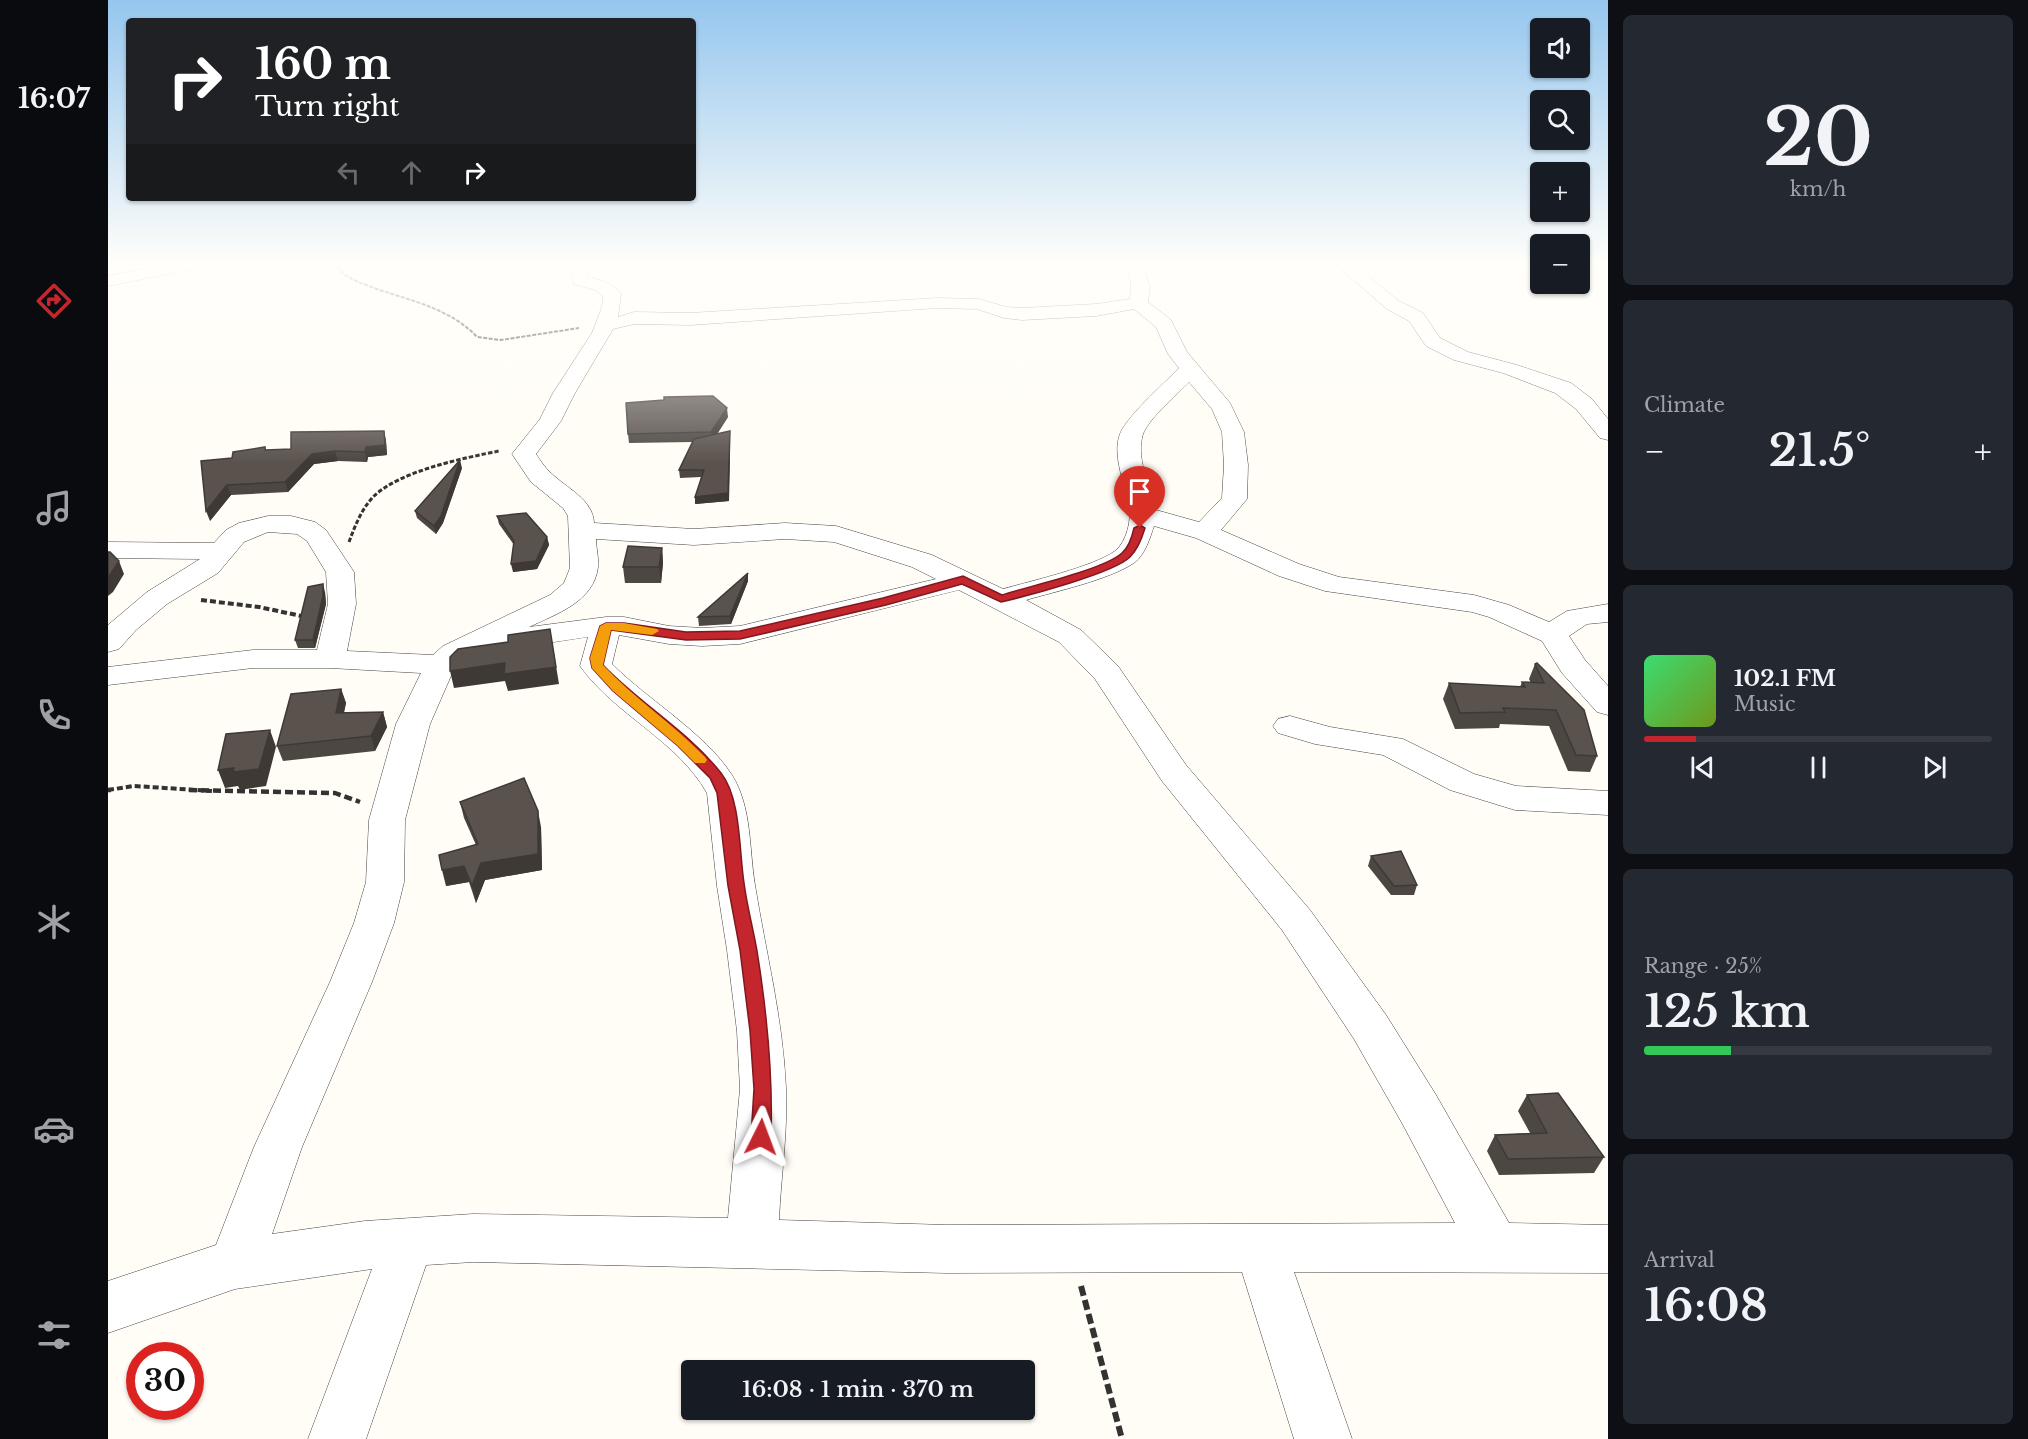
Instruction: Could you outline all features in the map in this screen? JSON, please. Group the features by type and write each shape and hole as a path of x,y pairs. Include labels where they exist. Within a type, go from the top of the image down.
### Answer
{"street":[{"path":"235,1264 279,1147 351,982 374,923 385,882 387,820 413,724 447,659 490,633 533,616 560,601 577,587 584,568 584,530 581,516 573,503 540,477 524,454 531,441 546,428 602,329"},
{"path":"1166,329 1178,354 1222,408 1233,432 1236,465 1234,499 1205,532"},
{"path":"1425,329 1433,342 1461,356 1510,369 1563,388 1584,404 1608,433"},
{"path":"1001,599 1104,567 1126,555 1136,542 1144,515 1130,455 1130,436 1145,415 1190,369"},
{"path":"1144,515 1205,532 1289,570 1335,585 1474,604 1499,611 1553,634 1574,666 1608,705"},
{"path":"108,643 126,624 157,598 208,567 234,536 248,529 268,524 291,524 306,528 317,536 340,572 342,604 330,659"},
{"path":"584,530 694,537 785,531 836,534 922,561 1001,599 1070,636 1107,673 1174,773 1296,920 1370,1027 1419,1109 1495,1247"},
{"path":"108,550 221,552"},
{"path":"108,676 253,659 447,659 519,638 606,626 624,626 669,635 702,637 740,635 886,601 963,580"},
{"path":"1553,634 1566,620 1588,614 1608,613"},
{"path":"606,626 596,658 596,666 618,688 683,742 716,776 725,793 736,886 748,950 759,1031 763,1089 752,1243"},
{"path":"1290,726 1327,737 1391,746 1462,782 1515,798 1608,803"},
{"path":"108,1307 235,1264 365,1245 473,1238 947,1249 1495,1247 1608,1249"},
{"path":"337,1439 408,1242"},
{"path":"1260,1248 1323,1439"}],"path":[{"path":"470,329 477,337 485,339 523,337 581,329"},
{"path":"340,572 359,516 374,496 397,482 444,462 512,448 531,441"},
{"path":"157,598 235,603 339,622"},
{"path":"108,790 134,786 226,792 335,793 363,802 387,820"},
{"path":"1071,1248 1122,1439"}],"building":[{"path":"713,396 727,408 711,432 628,434 626,403 664,400 664,397"},
{"path":"384,431 385,445 366,447 365,452 335,451 312,454 285,482 227,485 206,511 201,461 232,458 233,452 265,447 265,450 291,449 291,432"},
{"path":"730,431 728,493 695,497 704,470 679,470 694,439"},
{"path":"460,460 441,516 434,526 415,511"},
{"path":"526,513 547,537 536,561 511,564 514,541 497,516"},
{"path":"628,546 662,548 659,567 623,567"},
{"path":"108,552 119,561 108,578"},
{"path":"748,573 730,616 698,617"},
{"path":"323,584 323,596 313,640 295,640 308,587"},
{"path":"550,629 556,667 504,674 505,663 450,671 450,657 458,649 508,642 508,635"},
{"path":"1537,663 1584,710 1597,756 1576,755 1556,710 1503,708 1505,712 1460,713 1449,683 1525,687 1522,682 1544,683 1535,664"},
{"path":"341,689 336,713 383,712 371,736 277,746 291,694"},
{"path":"270,730 259,769 233,772 234,768 218,770 226,734"},
{"path":"524,778 538,811 538,854 481,863 472,886 464,866 442,870 439,855 478,844 460,802"},
{"path":"1401,851 1417,885 1394,886 1371,856"},
{"path":"1558,1093 1604,1157 1508,1159 1495,1135 1547,1133 1527,1095"}],"slow traffic":[{"path":"652,631 624,626 606,626 596,658 596,666 618,688 683,742 700,760"}],"route":[{"path":"761,1137 763,1089 759,1031 748,950 736,886 725,793 716,776 683,742 618,688 596,666 596,658 606,626 624,626 669,635 702,637 740,635 886,601 963,580 1001,599 1104,567 1126,555 1136,542 1140,528"}]}
